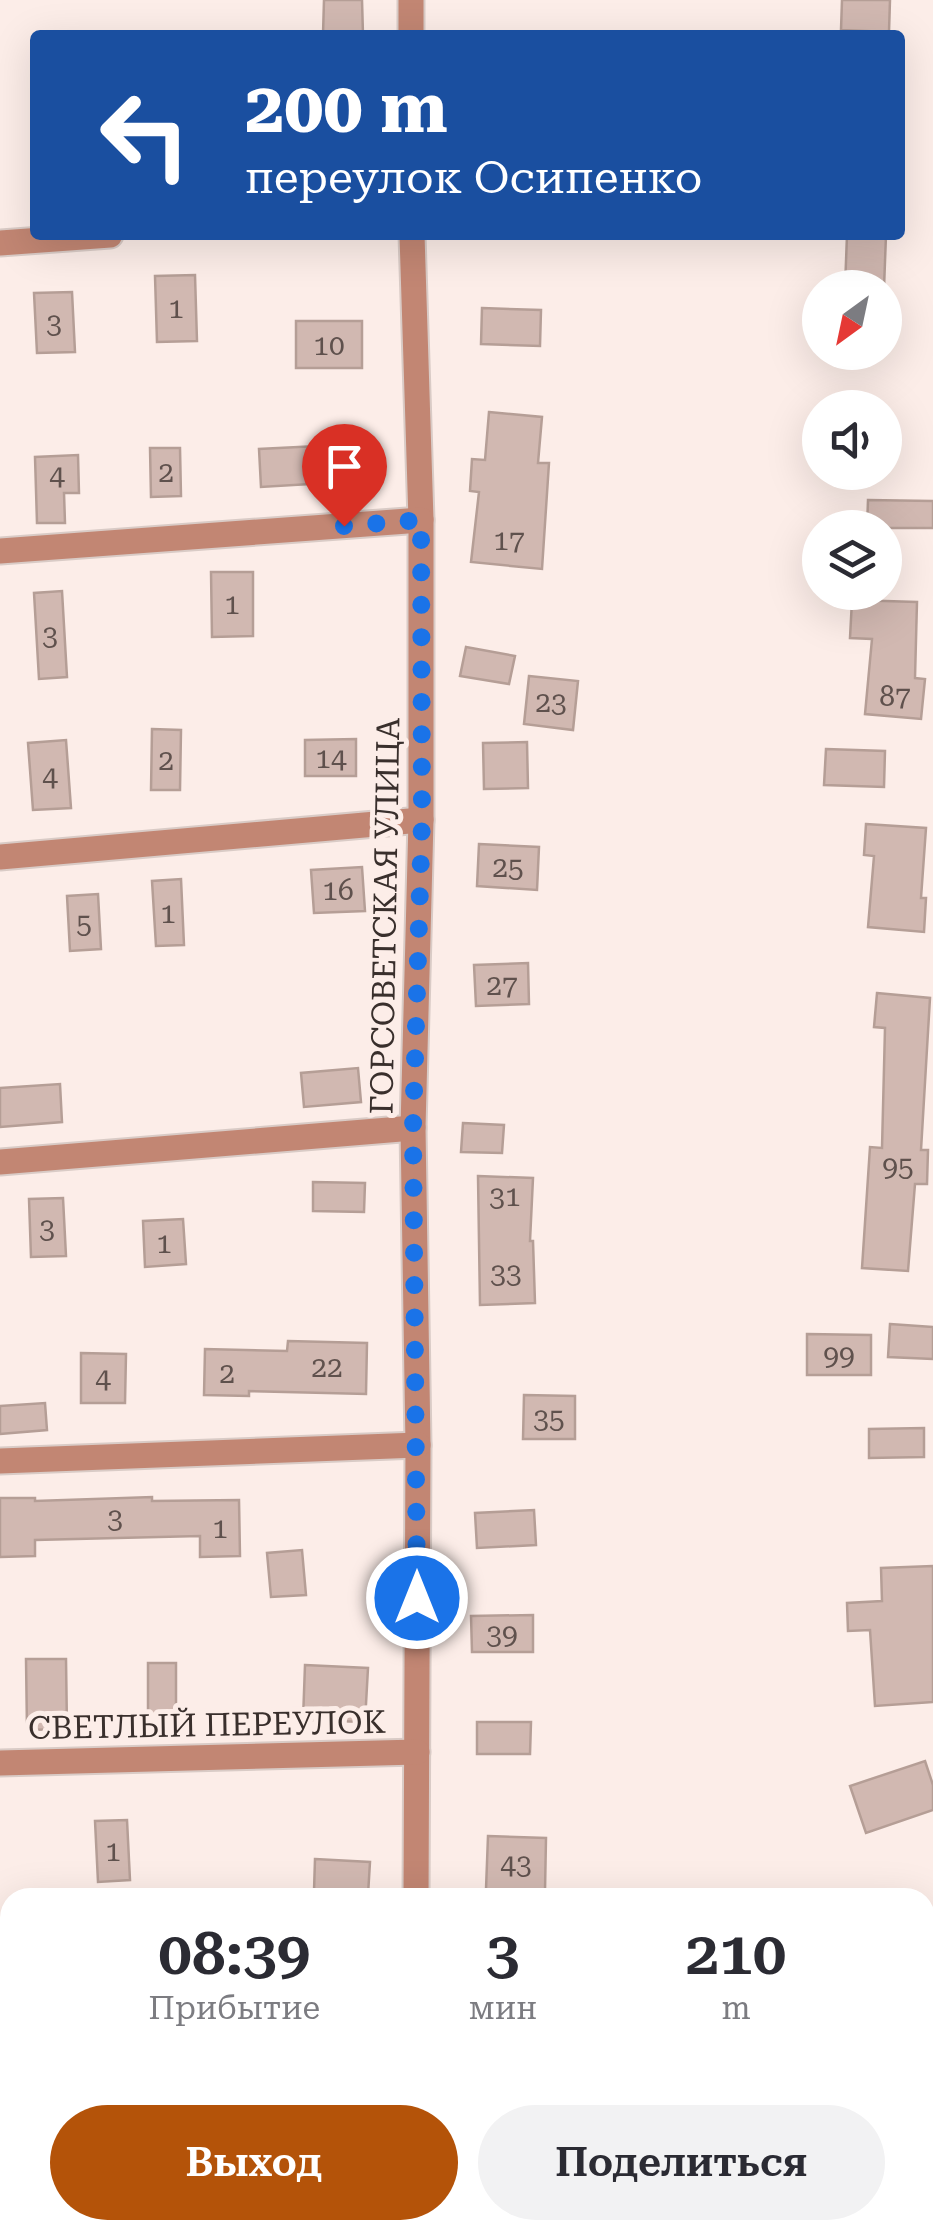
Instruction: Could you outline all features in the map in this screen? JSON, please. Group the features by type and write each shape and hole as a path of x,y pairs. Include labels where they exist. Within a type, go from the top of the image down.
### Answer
{"street":[{"path":"411,0 411,30"},
{"path":"0,243 41,240"},
{"name":"ГОРСОВЕТСКАЯ УЛИЦА","path":"412,240 421,520 422,820 413,1128 418,1445 416,1888"},
{"path":"0,551 421,520"},
{"path":"0,857 422,820"},
{"path":"0,1162 413,1128"},
{"path":"0,1460 418,1445"},
{"name":"СВЕТЛЫЙ ПЕРЕУЛОК","path":"0,1762 417,1752"}],"building":[{"path":"324,0 362,0 363,30 323,30"},
{"path":"842,0 890,0 889,30 841,30"},
{"path":"847,240 886,240 885,270 846,270"},
{"path":"195,275 197,341 157,342 155,276"},
{"path":"72,292 75,352 37,353 34,293"},
{"path":"482,308 541,310 540,346 481,344"},
{"path":"296,321 362,321 362,368 296,368"},
{"path":"489,412 542,417 538,463 549,463 542,569 471,562 479,492 470,491 472,459 485,460"},
{"path":"358,444 360,481 261,487 259,449"},
{"path":"150,448 180,448 181,496 151,497"},
{"path":"78,455 79,493 64,493 65,523 37,523 35,457"},
{"path":"868,500 933,501 933,528 902,528 902,510 868,510"},
{"path":"211,572 253,572 253,636 212,637"},
{"path":"62,591 67,677 39,679 34,593"},
{"path":"902,602 917,602 915,678 925,679 921,719 865,714 872,639 850,638 851,610 902,610"},
{"path":"466,647 515,656 509,684 460,676"},
{"path":"529,676 578,681 573,730 524,724"},
{"path":"152,729 181,730 180,790 151,790"},
{"path":"356,739 356,776 305,776 305,740"},
{"path":"66,740 71,808 33,810 28,743"},
{"path":"527,742 528,788 484,789 483,743"},
{"path":"826,749 885,751 884,787 824,785"},
{"path":"866,824 926,828 921,898 926,898 924,932 868,927 874,856 864,855"},
{"path":"479,844 539,847 537,890 477,886"},
{"path":"362,867 365,911 314,913 311,870"},
{"path":"181,879 184,945 156,946 152,881"},
{"path":"98,894 101,949 70,951 67,896"},
{"path":"528,963 529,1004 476,1006 474,965"},
{"path":"877,993 930,998 921,1150 928,1150 927,1184 915,1184 908,1271 862,1268 870,1147 882,1148 885,1028 874,1027"},
{"path":"358,1068 361,1102 304,1107 301,1073"},
{"path":"60,1084 62,1122 0,1127 0,1088"},
{"path":"463,1123 504,1125 502,1153 461,1152"},
{"path":"478,1176 533,1178 530,1241 535,1303 480,1305"},
{"path":"313,1182 365,1183 364,1212 313,1211"},
{"path":"63,1198 66,1256 31,1257 29,1199"},
{"path":"183,1219 186,1264 145,1267 143,1221"},
{"path":"890,1324 933,1327 933,1359 888,1357"},
{"path":"807,1334 871,1335 871,1375 807,1375"},
{"path":"288,1341 367,1343 366,1394 249,1391 249,1396 204,1395 205,1349 287,1351"},
{"path":"81,1353 126,1354 125,1403 81,1403"},
{"path":"524,1395 575,1396 575,1439 523,1439"},
{"path":"45,1403 47,1430 0,1434 0,1406"},
{"path":"924,1428 924,1457 869,1458 869,1429"},
{"path":"152,1497 152,1501 239,1500 240,1556 200,1557 200,1536 35,1540 35,1556 0,1557 0,1498 35,1501"},
{"path":"534,1510 536,1545 477,1548 475,1513"},
{"path":"302,1550 306,1595 271,1597 267,1553"},
{"path":"933,1566 933,1702 875,1706 870,1630 848,1631 847,1603 882,1601 881,1568"},
{"path":"533,1615 533,1652 472,1652 471,1616"},
{"path":"26,1659 66,1659 67,1729 27,1730"},
{"path":"148,1663 176,1663 176,1715 148,1714"},
{"path":"305,1665 368,1668 365,1722 303,1720"},
{"path":"477,1722 531,1722 530,1754 477,1754"},
{"path":"925,1761 933,1785 933,1810 866,1833 850,1786"},
{"path":"127,1820 130,1880 98,1882 95,1821"},
{"path":"488,1836 546,1838 545,1888 486,1888"},
{"path":"315,1859 370,1862 368,1888 314,1888"}],"route":[{"path":"344,526 421,520 422,820 413,1128 417,1598"}]}
